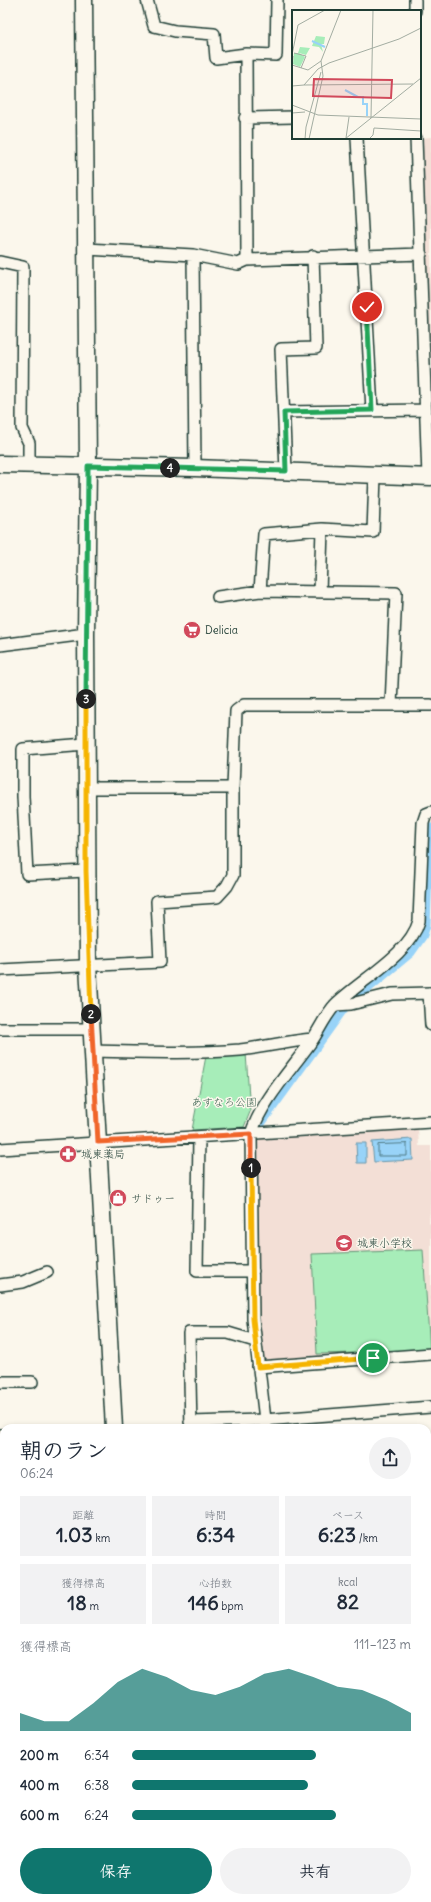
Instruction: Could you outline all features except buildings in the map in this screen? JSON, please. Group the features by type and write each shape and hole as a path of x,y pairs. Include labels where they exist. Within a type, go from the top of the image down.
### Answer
{"street":[{"path":"84,0 88,466 86,871 88,965 114,1424"},
{"path":"147,0 154,26 175,31 214,34 216,58 246,54 276,55 277,0"},
{"path":"246,54 245,118 247,260"},
{"path":"245,118 292,117"},
{"path":"357,139 372,410"},
{"path":"0,464 195,468 430,477 426,410 428,398 416,139"},
{"path":"86,249 193,255 238,264 247,260 313,256 421,254"},
{"path":"193,255 195,468"},
{"path":"286,471 281,349 316,348 313,256"},
{"path":"0,262 23,267 22,428 29,443 29,465"},
{"path":"284,412 426,410"},
{"path":"260,591 264,534 322,529 373,532 375,476"},
{"path":"320,592 322,529"},
{"path":"218,597 260,591 396,594 391,706"},
{"path":"0,645 86,634"},
{"path":"0,965 0,970 160,962 157,901 217,896 228,886 232,875 236,711 244,705 430,706"},
{"path":"86,744 23,749 27,874 86,871"},
{"path":"86,788 233,788"},
{"path":"431,812 426,814 423,823 419,921 416,931 402,950 342,1004 313,1039 256,1118 251,1134 253,1319 265,1424 431,1407"},
{"path":"342,1004 392,994 430,993 431,1025"},
{"path":"0,1029 92,1029"},
{"path":"93,1051 187,1053 241,1050 283,1042 313,1039"},
{"path":"0,1149 431,1122"},
{"path":"199,1137 197,1271 253,1270"},
{"path":"0,1285 23,1282 47,1272"},
{"path":"190,1424 189,1333 228,1333 255,1341"},
{"path":"258,1367 431,1354"},
{"path":"0,1382 32,1382"}],"shaded area":[{"path":"431,137 431,394 429,394 421,138"},
{"name":"城東小学校","path":"418,1128 419,1146 431,1146 431,1200 429,1223 431,1224 431,1352 263,1362 257,1314 256,1144 260,1139"}],"green space":[{"name":"あすなろ公園","path":"246,1053 250,1112 244,1127 192,1130 206,1056"},
{"path":"423,1250 430,1351 317,1354 312,1254"}],"water":[{"path":"412,1139 413,1160 374,1162 372,1142"},
{"path":"356,1143 366,1143 366,1163 357,1163"}],"waterway":[{"path":"258,1126 343,1008 410,952 422,935 425,925 428,847 431,829"}],"place":[{"name":"Delicia","path":"192,630"},
{"name":"城東薬局","path":"68,1154"},
{"name":"サドゥー","path":"118,1198"},
{"name":"城東小学校","path":"344,1243"}],"route":[{"path":"367,307 372,410 284,412 286,471 88,466 86,871 88,965 98,1142 251,1134 253,1319 258,1367 373,1358"}]}
